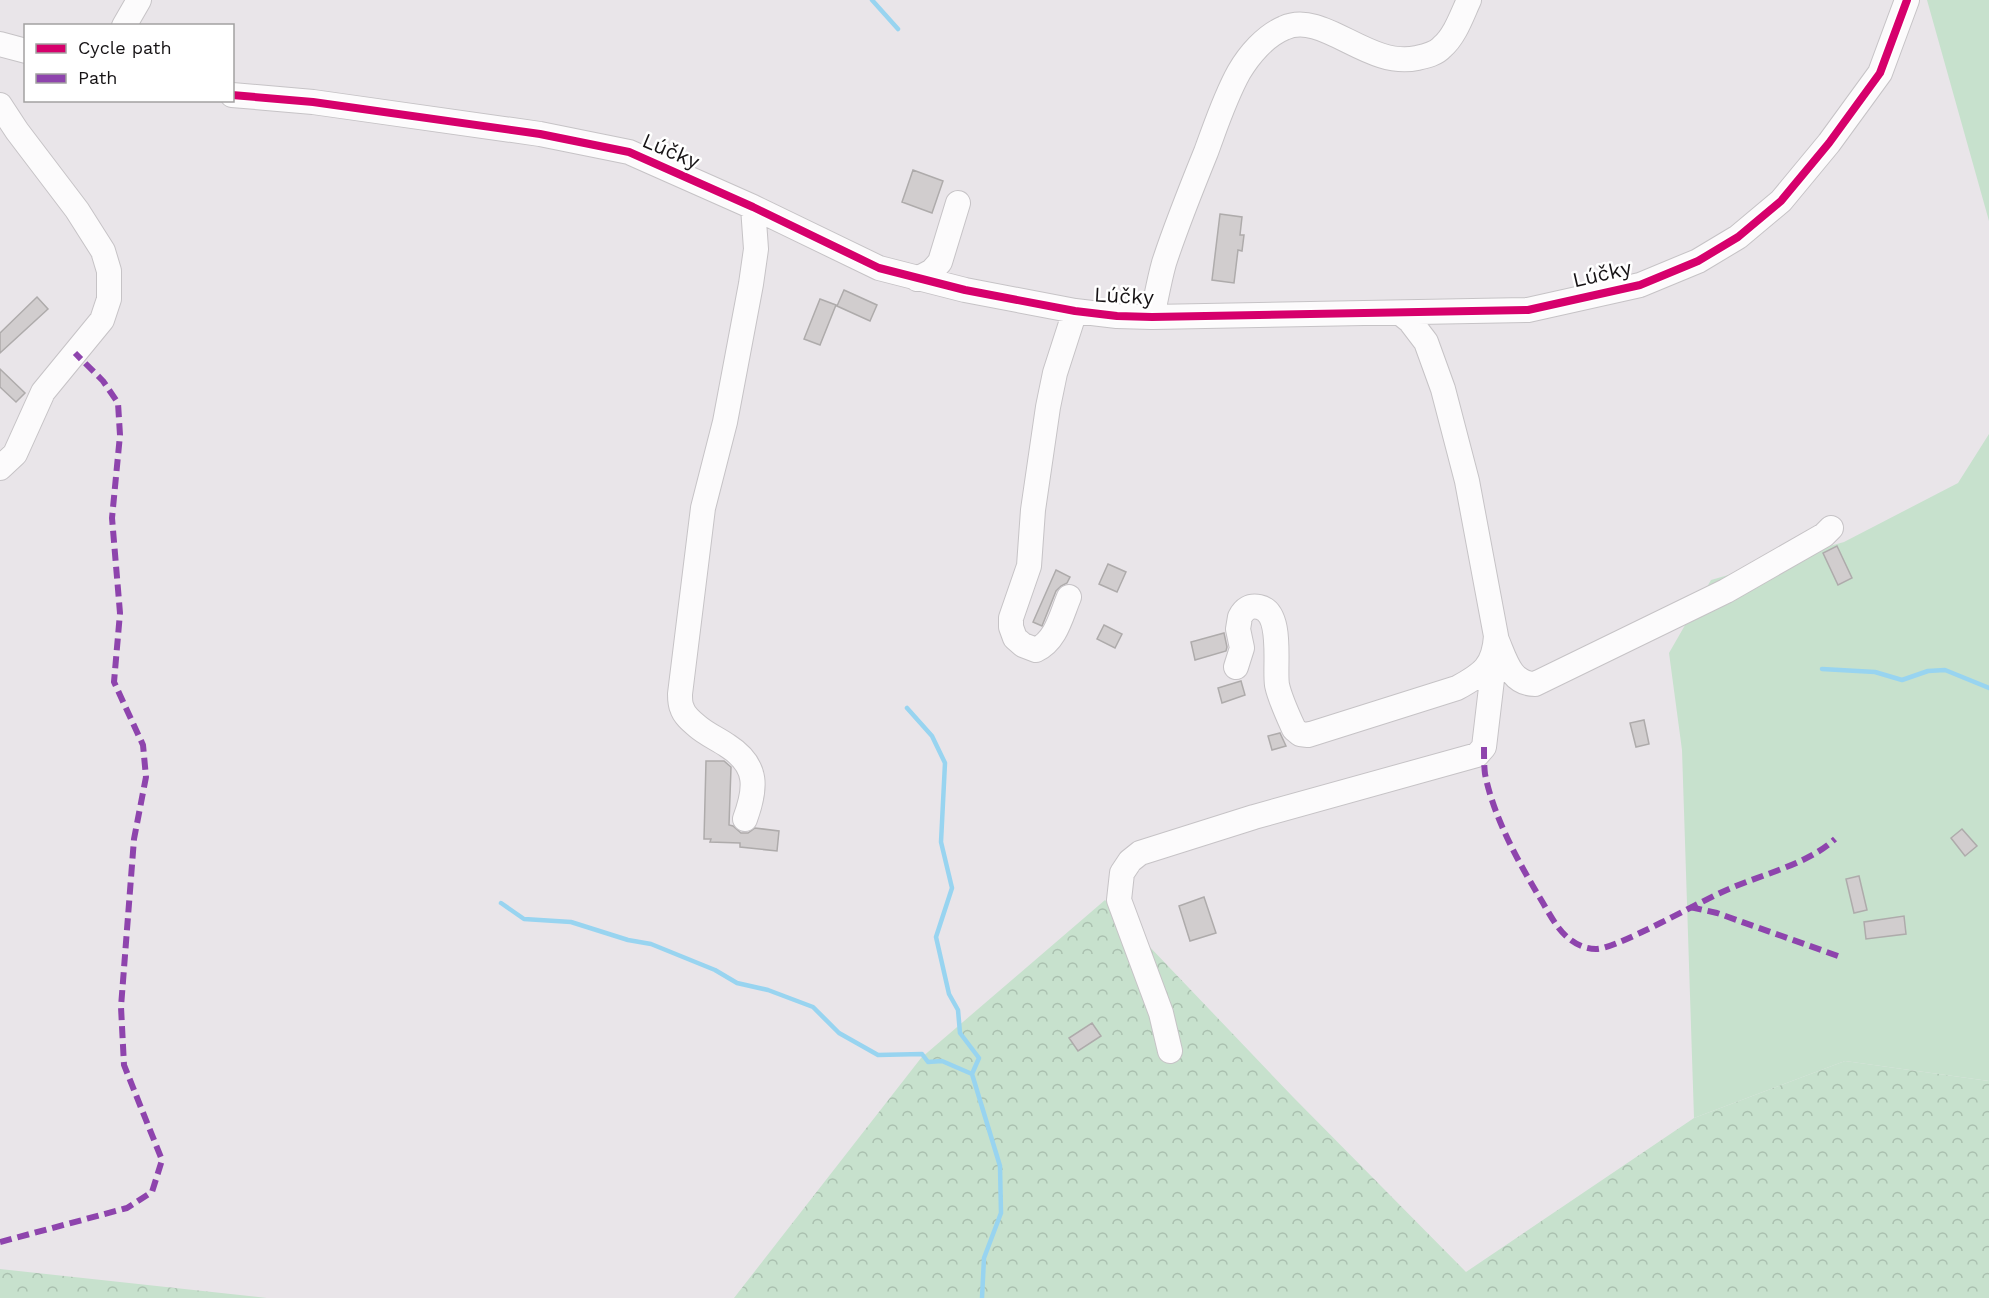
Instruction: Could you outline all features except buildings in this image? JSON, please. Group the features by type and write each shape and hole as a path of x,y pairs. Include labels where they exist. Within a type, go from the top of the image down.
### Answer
{"street":[{"path":"125,24 139,0"},
{"path":"1152,317 1164,266 1177,227 1226,101 1239,72 1252,53 1268,37 1297,23 1312,26 1366,51 1388,58 1411,59 1430,55 1443,47 1457,27 1469,0"},
{"name":"Lúčky","path":"234,94 314,102 517,131 629,152 753,207 879,267 965,290 1075,311 1152,317 1528,310 1640,285 1698,261 1738,237 1781,201 1829,143 1880,73 1907,0"},
{"path":"0,44 24,50"},
{"path":"0,105 77,210 103,251 109,271 109,299 102,320 43,392 15,454 0,468"},
{"path":"917,279 932,271 940,262 958,203"},
{"path":"745,819 751,803 753,786 751,768 743,757 703,732 691,721 682,710 680,694 703,508 725,422 751,284 756,249 753,207"},
{"path":"1069,597 1052,638 1046,646 1036,650 1023,645 1015,638 1011,618 1029,566 1033,510 1048,407 1055,373 1075,311"},
{"path":"1170,1051 1161,1012 1119,900 1122,873 1130,861 1140,853 1244,820 1477,755 1484,747 1495,645 1467,481 1443,388 1426,342 1410,321 1400,313"},
{"path":"1495,645 1516,679 1526,684 1535,684 1726,591 1824,535 1831,528"},
{"path":"1236,667 1242,648 1238,629 1240,617 1250,607 1257,606 1265,609 1274,620 1278,687 1294,729 1300,734 1308,735 1457,688 1473,680 1486,668 1495,645"}],"green space":[{"path":"1927,0 1989,0 1989,221"},
{"path":"1989,434 1989,1081 1845,1061 1694,1118 1682,750 1669,653 1711,580 1844,542 1958,483"},
{"path":"1105,900 1293,1097 1466,1272 1694,1118 1845,1061 1989,1081 1989,1298 734,1298 921,1058"},
{"path":"0,1269 267,1298 0,1298"}],"waterway":[{"path":"872,0 898,29"},
{"path":"1822,669 1875,672 1902,680 1928,671 1945,670 1989,688"},
{"path":"907,708 932,736 945,763 941,842 952,888 936,937 949,994 958,1010 960,1033 979,1058 972,1074"},
{"path":"501,903 524,919 571,922 628,940 651,944 715,970 737,983 768,990 813,1007 839,1033 878,1055 922,1054 928,1062 942,1061 972,1074 1000,1166 1001,1213 984,1258 982,1298"}],"marked path":[{"path":"0,1242 127,1208 152,1192 162,1160 124,1065 121,1007 134,839 146,777 143,745 114,682 120,613 112,518 120,435 118,403 103,381 75,353"},
{"path":"1484,747 1485,774 1501,825 1548,912 1560,930 1580,946 1596,949 1619,942 1720,893 1796,863 1835,839"},
{"path":"1690,907 1717,913 1838,956"}],"cycle path":[{"path":"234,95 313,102 540,134 629,152 753,207 879,268 965,290 1075,311 1152,317 1528,310 1640,285 1698,261 1738,237 1781,201 1829,143 1880,73 1907,0"}]}
